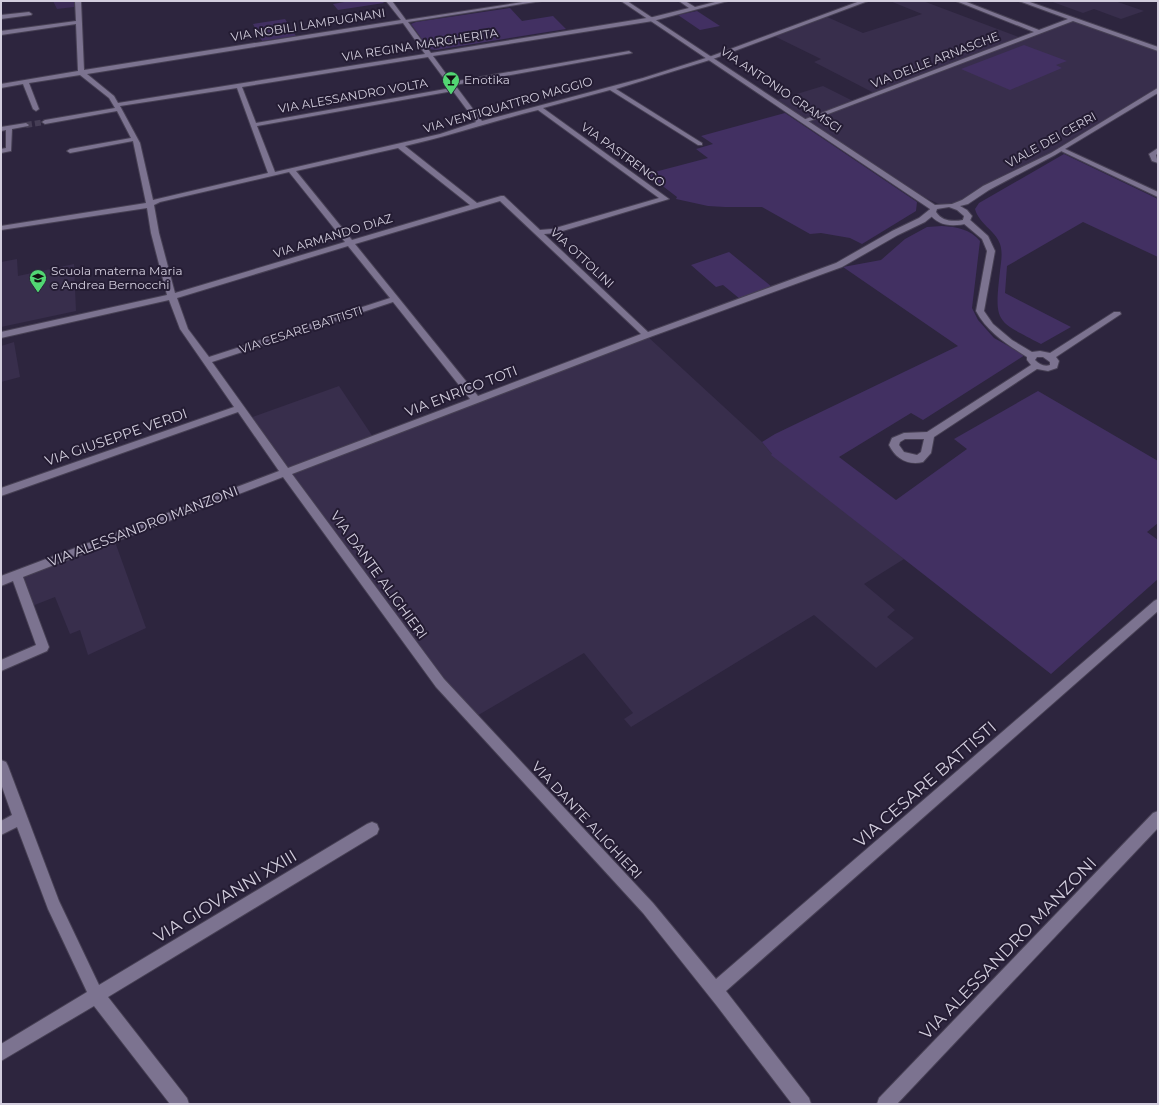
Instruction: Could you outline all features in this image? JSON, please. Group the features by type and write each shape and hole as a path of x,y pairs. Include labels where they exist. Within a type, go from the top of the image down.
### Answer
{"street":[{"path":"78,1 81,72"},
{"path":"389,1 480,123"},
{"name":"VIA NOBILI LAMPUGNANI","path":"1,86 520,2 539,1"},
{"name":"VIA ANTONIO GRAMSCI","path":"624,1 805,120 924,201 935,209 934,217 941,221"},
{"path":"682,1 694,9"},
{"name":"VIA REGINA MARGHERITA","path":"46,122 118,107 239,86 652,19 725,1"},
{"name":"VIA VENTIQUATTRO MAGGIO","path":"1,228 149,205 158,200 442,136 480,123 645,79 711,58 865,1"},
{"path":"959,1 1040,32"},
{"path":"1022,1 1158,50"},
{"path":"1,17 29,14"},
{"name":"VIA DELLE ARNASCHE","path":"805,120 1073,19"},
{"path":"1,33 79,22"},
{"name":"VIA ALESSANDRO VOLTA","path":"254,125 628,53"},
{"name":"VIA DANTE ALIGHIERI","path":"81,72 109,93 135,139 142,163 149,205 172,297 184,329 285,472 440,683 648,908 719,995 803,1104"},
{"path":"26,82 36,109"},
{"path":"239,86 272,174"},
{"path":"611,88 700,144"},
{"name":"VIALE DEI CERRI","path":"952,206 965,202 986,188 1061,149 1158,90"},
{"name":"VIA PASTRENGO","path":"538,107 665,200 553,231 538,233"},
{"path":"1,129 26,125"},
{"path":"1,151 9,150 9,128"},
{"path":"70,151 135,139"},
{"path":"400,146 476,206"},
{"path":"1061,149 1158,195"},
{"path":"1158,150 1152,154 1154,160 1158,161"},
{"path":"291,170 476,400"},
{"name":"VIA OTTOLINI","path":"501,198 647,335"},
{"name":"VIA ARMANDO DIAZ","path":"1,335 172,297 501,198"},
{"path":"963,222 968,216 965,212 965,202"},
{"path":"647,335 839,265 895,233 922,220 935,209 952,206 965,212"},
{"path":"922,220 950,223 963,222 976,229 985,238 991,251 980,311 983,319 1000,336 1032,356 1042,354 1050,357 1055,364 1053,367 1046,368 1036,366 1031,360 1032,356"},
{"name":"VIA CESARE BATTISTI","path":"207,361 395,299"},
{"path":"1050,357 1117,314"},
{"name":"VIA ENRICO TOTI","path":"285,472 647,335"},
{"path":"929,435 1036,366"},
{"name":"VIA GIUSEPPE VERDI","path":"1,492 240,408"},
{"name":"VIA ALESSANDRO MANZONI","path":"1,581 285,472"},
{"path":"1,666 43,647 16,575"},
{"name":"VIA CESARE BATTISTI","path":"719,995 1158,604"},
{"path":"1,766 53,904 96,995 181,1104"},
{"path":"1,828 20,818"},
{"name":"VIA ALESSANDRO MANZONI","path":"885,1104 1158,818"},
{"name":"VIA GIOVANNI XXIII","path":"1,1053 372,829"}],"shaded area":[{"path":"350,1 382,1 384,3 338,10 333,4"},
{"path":"890,1 923,1 1024,39 1074,20 1158,50 1158,87 1156,90 1052,154 950,205 939,204 912,192 777,100 823,86 853,101 874,93 814,62 821,59 774,36 825,16 863,33 922,14"},
{"path":"1050,1 1115,1 1144,11 1121,19 1094,9 1083,13"},
{"path":"510,8 522,21 553,16 566,29 436,50 429,49 411,24 416,22"},
{"path":"697,11 720,26 700,30 678,15"},
{"path":"285,19 296,36 262,41 253,24"},
{"path":"1024,45 1067,61 1056,65 1062,68 1010,90 961,69"},
{"path":"785,113 917,202 916,211 862,244 850,238 821,233 810,234 762,207 708,206 676,199 677,197 647,174 708,158 696,149 713,144 701,136"},
{"path":"1064,154 1158,199 1158,257 1083,222 1007,266 1005,293 1071,327 1041,344 1015,330 1001,318 998,311 998,288 1002,258 1001,247 998,239 980,219 975,209 979,203"},
{"path":"942,226 963,229 968,231 980,241 972,308 978,320 994,338 1025,355 923,420 911,413 839,457 896,500 967,449 954,439 1038,391 1158,461 1158,523 1147,532 1158,540 1158,579 1051,674 771,455 772,454 762,442 775,434 958,346 843,267 881,260 905,239 927,227"},
{"path":"729,252 772,287 740,299 723,285 716,287 691,265"},
{"name":"Scuola materna Maria e Andrea Bernocchi","path":"17,259 18,276 74,264 76,311 1,327 1,262"},
{"path":"647,336 762,442 772,454 904,559 864,584 895,610 887,617 914,638 876,668 814,615 631,727 624,719 633,713 584,653 475,717 444,682 289,472"},
{"path":"14,342 20,377 1,382 1,346"},
{"path":"339,386 373,437 286,470 250,418"},
{"path":"114,539 146,628 88,655 80,630 70,634 55,597 32,606 19,576"}],"tunnel":[{"path":"26,125 45,122"}],"place":[{"name":"Enotika","path":"451,95"},
{"name":"Scuola materna Maria e Andrea Bernocchi","path":"38,293"}]}
